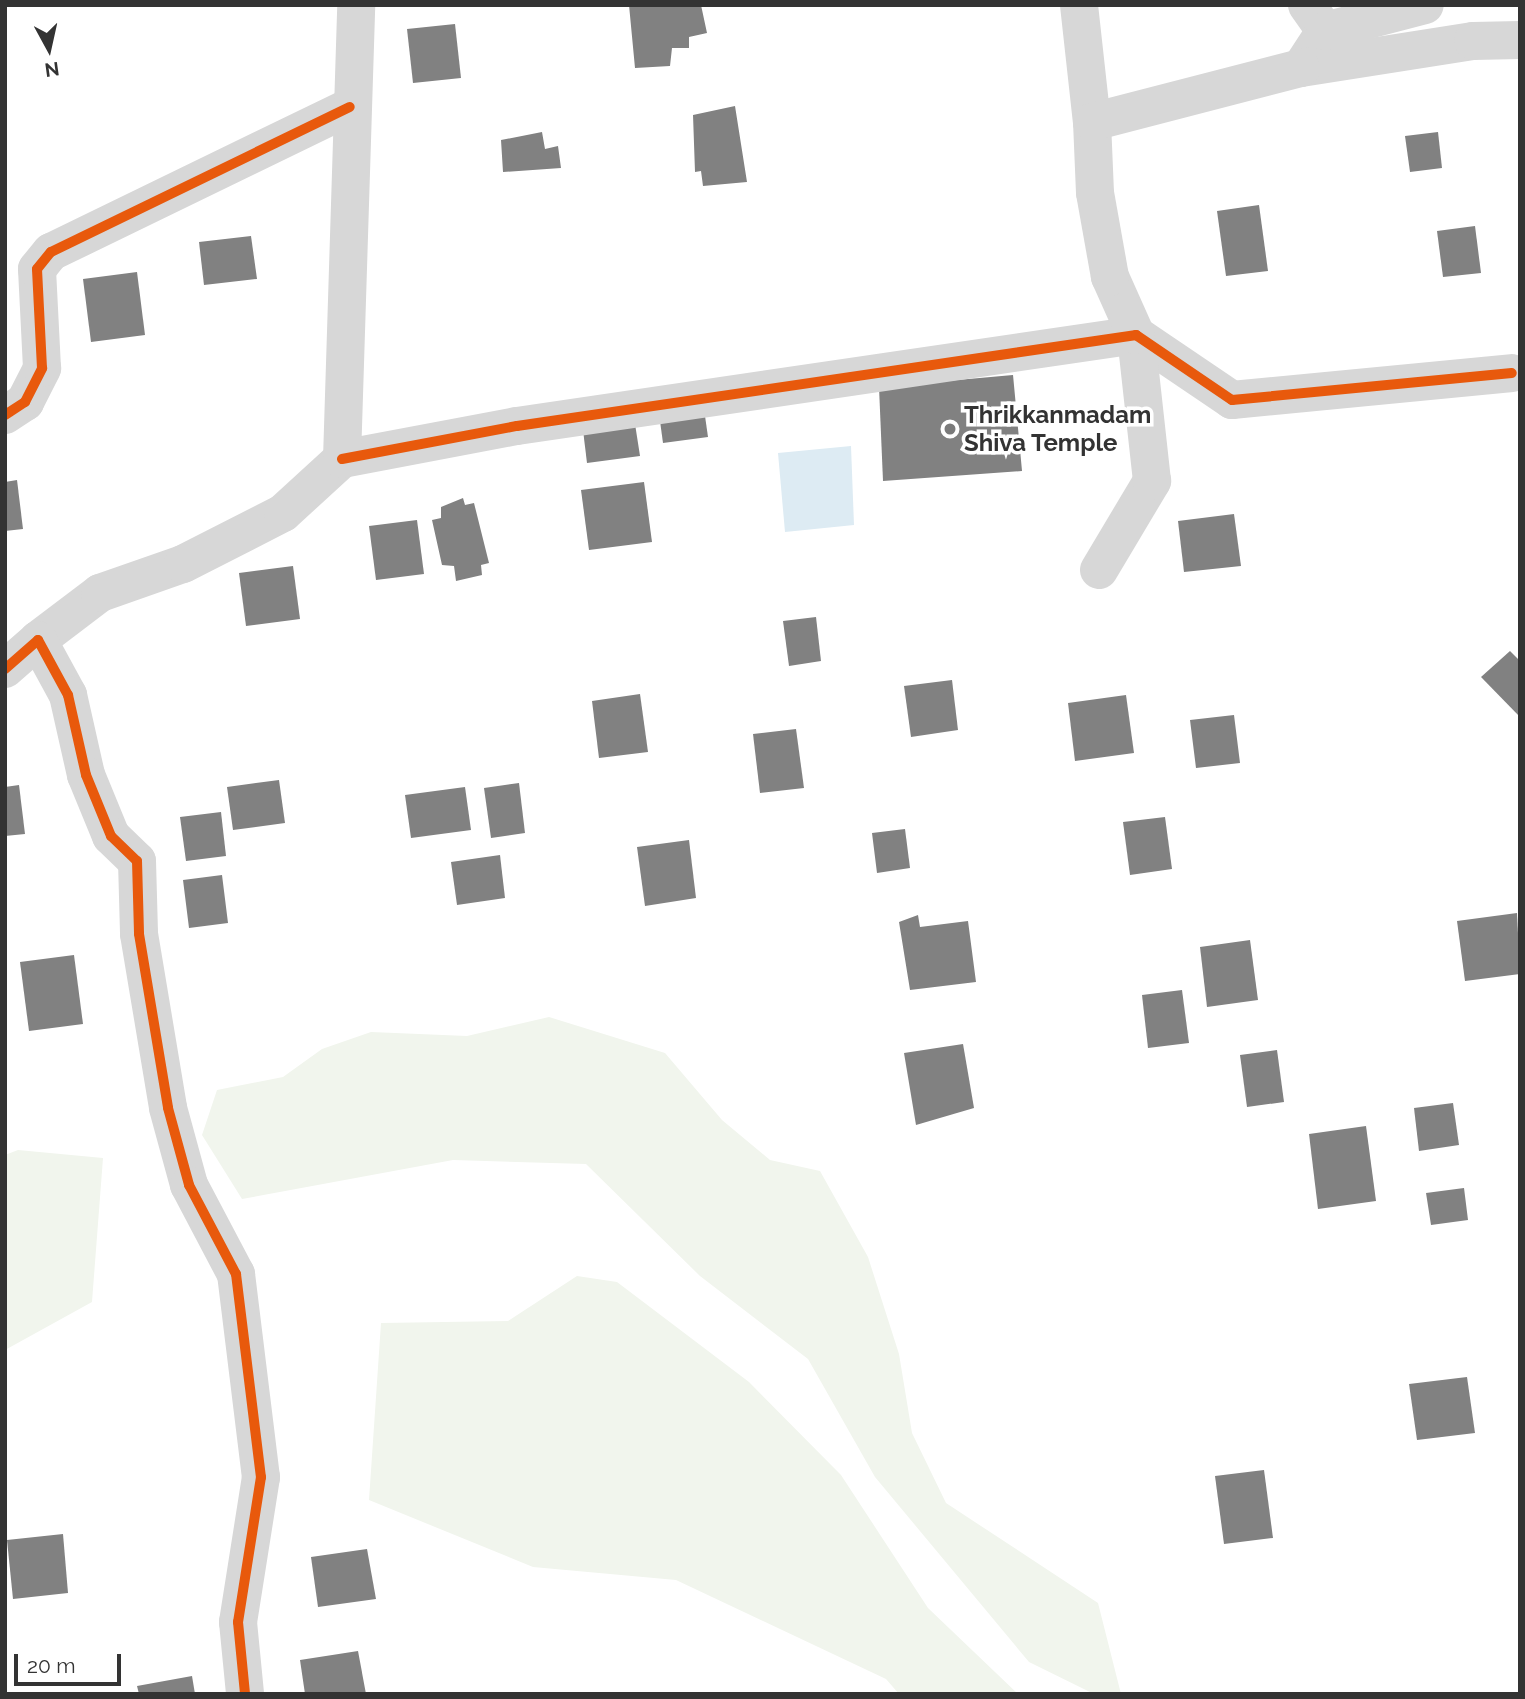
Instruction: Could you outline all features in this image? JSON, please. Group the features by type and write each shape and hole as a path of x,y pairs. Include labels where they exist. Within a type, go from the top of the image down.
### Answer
{"street":[{"path":"342,459 356,5"},
{"path":"1079,5 1092,122 1095,193 1110,277 1136,335 1152,481 1099,570"},
{"path":"1301,68 1316,18 1425,5"},
{"path":"1092,122 1301,68 1474,41 1520,40"},
{"path":"5,415 25,402 42,368 37,269 51,252 351,107"},
{"path":"5,669 100,593 183,564 283,513 342,459 517,426 1136,335 1232,400 1512,373"},
{"path":"38,640 68,695 86,775 111,836 137,861 139,934 168,1108 189,1185 236,1274 245,1315 261,1477 238,1622 245,1694"}],"shaded area":[{"path":"851,446 854,525 785,532 778,453"},
{"path":"549,1017 665,1053 722,1120 770,1160 820,1171 868,1257 899,1354 912,1433 946,1503 1098,1603 1121,1694 1094,1694 1029,1662 875,1477 808,1359 700,1276 586,1164 453,1160 242,1199 202,1135 217,1090 283,1077 322,1049 371,1032 467,1036"},
{"path":"18,1150 103,1158 92,1302 5,1350 5,1155"},
{"path":"577,1276 617,1282 749,1382 841,1475 928,1608 1018,1694 899,1694 886,1679 676,1580 533,1567 369,1500 381,1323 508,1321"}],"building":[{"path":"629,5 701,5 707,33 689,37 689,48 672,48 670,66 635,68"},
{"path":"455,24 461,78 413,83 407,29"},
{"path":"735,106 747,182 703,186 701,171 695,172 693,115"},
{"path":"542,132 545,149 558,146 561,168 503,172 501,140"},
{"path":"1438,132 1442,168 1410,172 1405,136"},
{"path":"1259,205 1268,271 1226,276 1217,211"},
{"path":"1475,226 1481,273 1443,277 1437,231"},
{"path":"251,236 257,279 204,285 199,242"},
{"path":"137,272 145,335 91,342 83,279"},
{"name":"Thrikkanmadam Shiva Temple","path":"1013,375 1022,471 883,481 879,387"},
{"path":"705,416 708,437 663,443 660,421"},
{"path":"635,424 640,456 587,463 583,430"},
{"path":"17,480 23,529 5,531 5,482"},
{"path":"644,482 652,542 589,550 581,490"},
{"path":"463,498 465,505 474,503 489,563 481,565 482,575 456,581 454,566 442,565 432,520 441,518 441,507"},
{"path":"1234,514 1241,566 1184,572 1178,521"},
{"path":"417,520 424,574 376,580 369,526"},
{"path":"293,566 300,619 246,626 239,573"},
{"path":"816,617 821,661 789,666 783,621"},
{"path":"1510,651 1520,661 1520,717 1481,677"},
{"path":"952,680 958,730 911,737 904,686"},
{"path":"640,694 648,752 599,758 592,701"},
{"path":"1126,695 1134,753 1075,761 1068,703"},
{"path":"1234,715 1240,763 1196,768 1190,720"},
{"path":"796,729 804,788 760,793 753,734"},
{"path":"279,780 285,823 233,830 227,787"},
{"path":"519,783 525,833 491,838 484,788"},
{"path":"19,785 25,834 5,836 5,787"},
{"path":"465,787 471,830 411,838 405,795"},
{"path":"221,812 226,856 186,861 180,817"},
{"path":"1165,817 1172,869 1130,875 1123,822"},
{"path":"905,829 910,868 877,873 872,833"},
{"path":"689,840 696,898 645,906 637,847"},
{"path":"500,855 505,898 457,905 451,862"},
{"path":"222,875 228,923 189,928 183,880"},
{"path":"1517,913 1520,974 1465,981 1457,921"},
{"path":"918,915 920,927 968,921 976,982 910,990 899,922"},
{"path":"1250,940 1258,1000 1207,1007 1200,947"},
{"path":"74,955 83,1024 29,1031 20,962"},
{"path":"1182,990 1189,1043 1148,1048 1142,995"},
{"path":"963,1044 974,1108 916,1125 904,1053"},
{"path":"1277,1050 1284,1102 1247,1107 1240,1055"},
{"path":"1453,1103 1459,1145 1419,1151 1414,1108"},
{"path":"1366,1126 1376,1201 1318,1209 1309,1134"},
{"path":"1464,1188 1468,1220 1431,1225 1426,1193"},
{"path":"1467,1377 1475,1433 1417,1440 1409,1384"},
{"path":"1264,1470 1273,1538 1224,1544 1215,1476"},
{"path":"63,1534 68,1593 13,1599 7,1540"},
{"path":"367,1549 376,1599 318,1607 311,1557"},
{"path":"358,1651 366,1694 305,1694 300,1660"},
{"path":"192,1676 195,1694 139,1694 137,1686"}],"cycle path":[{"path":"5,415 25,402 42,368 37,269 51,252 350,107"},
{"path":"342,459 517,426 1136,335 1232,400 1512,373"},
{"path":"5,669 38,640 68,695 86,775 111,836 137,861 139,934 168,1108 189,1185 236,1274 261,1477 238,1622 245,1694"}],"place":[{"name":"Thrikkanmadam Shiva Temple","path":"950,429"}]}
